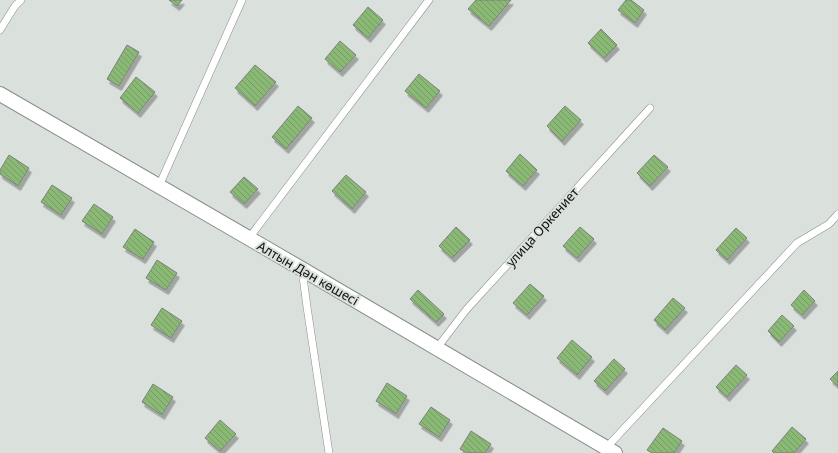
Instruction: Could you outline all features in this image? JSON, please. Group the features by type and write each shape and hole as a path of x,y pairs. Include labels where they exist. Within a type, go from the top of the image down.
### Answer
{"street":[{"name":"Алтын Дән көшесі","path":"0,94 611,450"}],"lane":[{"path":"0,30 15,6 21,0"},
{"path":"159,186 242,0"},
{"path":"249,238 429,0"},
{"name":"улица Оркениет","path":"437,348 466,310 650,108"},
{"path":"611,450 797,243 829,224 838,214"},
{"path":"302,269 329,453"}],"building":[{"path":"169,0 182,0 177,6"},
{"path":"476,0 511,0 489,26 468,9"},
{"path":"626,0 631,0 644,10 635,23 618,10"},
{"path":"368,7 383,20 368,38 353,25"},
{"path":"601,29 617,45 604,58 588,43"},
{"path":"340,41 356,55 340,72 325,59"},
{"path":"127,45 139,52 119,86 107,79"},
{"path":"255,65 276,82 255,106 235,88"},
{"path":"419,74 440,91 426,108 405,91"},
{"path":"136,77 155,92 138,113 120,98"},
{"path":"298,106 312,118 286,149 272,137"},
{"path":"565,106 581,120 562,141 547,126"},
{"path":"520,154 537,170 523,186 506,171"},
{"path":"9,155 29,168 18,186 0,174 0,170"},
{"path":"654,155 668,167 650,186 637,173"},
{"path":"346,175 366,192 352,209 332,191"},
{"path":"244,177 258,189 244,204 230,192"},
{"path":"52,185 72,198 61,215 41,202"},
{"path":"94,204 113,217 102,234 82,221"},
{"path":"456,227 470,240 452,258 439,246"},
{"path":"580,227 594,239 577,258 563,246"},
{"path":"736,228 747,238 727,260 716,250"},
{"path":"135,229 154,242 143,259 123,247"},
{"path":"157,260 177,273 166,290 146,278"},
{"path":"530,284 544,296 527,315 513,303"},
{"path":"418,290 444,314 436,322 410,299"},
{"path":"804,290 815,301 802,315 791,305"},
{"path":"673,298 685,308 665,330 654,320"},
{"path":"162,308 182,321 171,338 151,325"},
{"path":"782,315 794,326 779,342 768,331"},
{"path":"572,340 592,357 577,375 557,358"},
{"path":"614,359 625,369 605,391 594,381"},
{"path":"736,365 747,375 727,397 716,387"},
{"path":"838,371 838,386 830,379"},
{"path":"387,383 407,396 396,414 376,401"},
{"path":"153,384 173,397 162,415 142,402"},
{"path":"431,407 450,420 439,437 419,424"},
{"path":"220,420 236,434 220,451 205,438"},
{"path":"792,427 806,439 794,453 774,453 772,451"},
{"path":"663,428 682,441 674,453 652,453 647,450"},
{"path":"471,431 491,444 485,453 467,453 460,449"}]}
